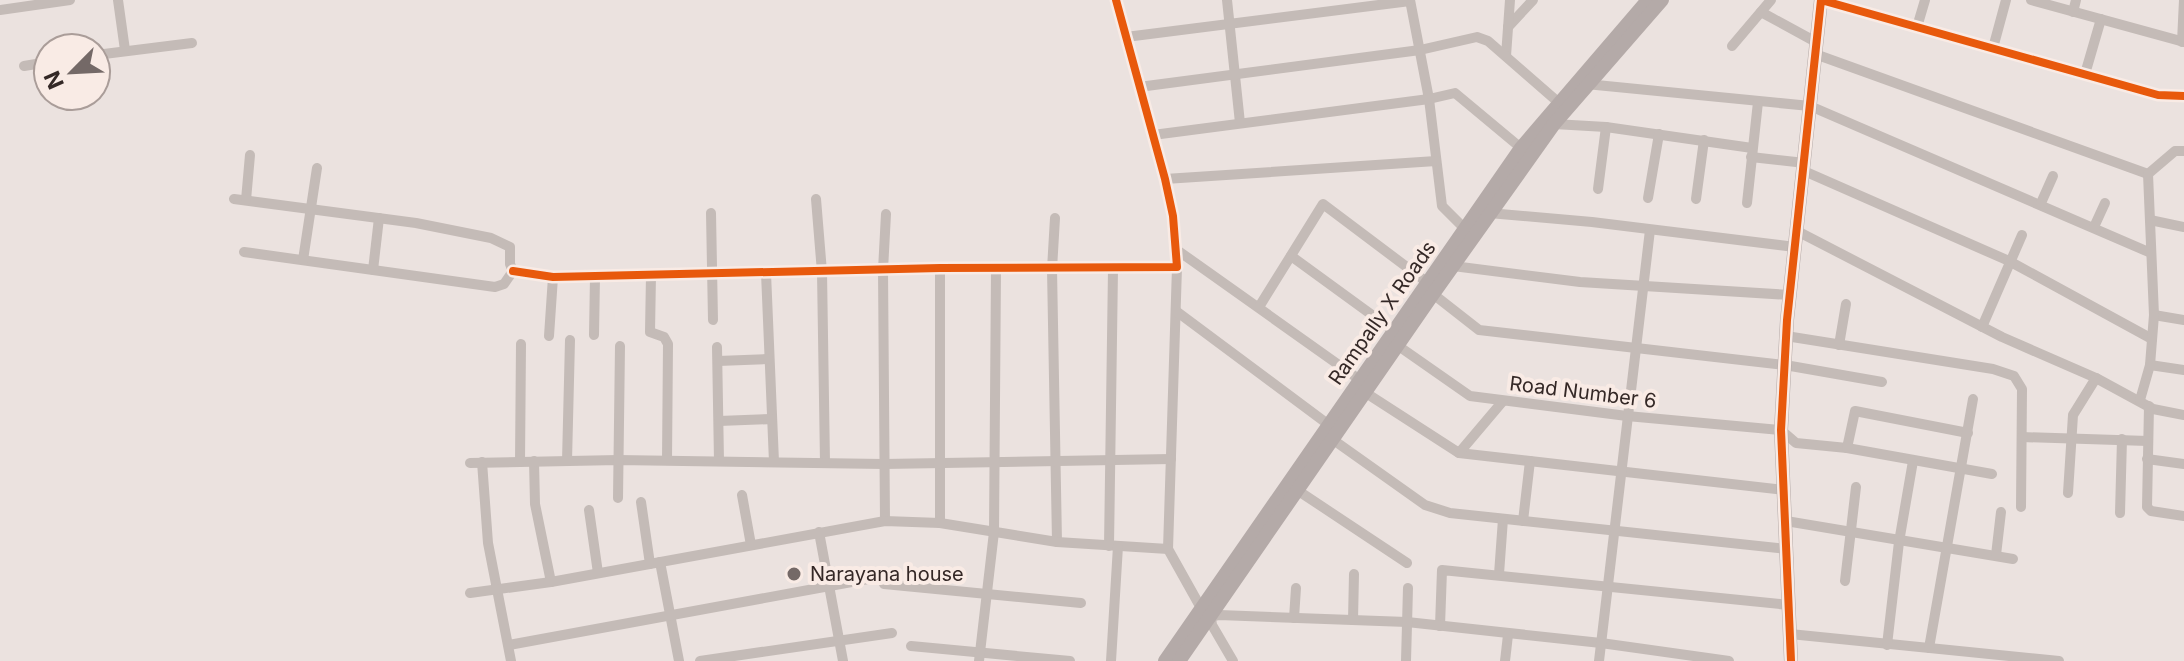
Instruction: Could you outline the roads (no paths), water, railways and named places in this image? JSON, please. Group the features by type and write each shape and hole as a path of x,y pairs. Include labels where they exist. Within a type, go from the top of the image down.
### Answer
{"main road":[{"name":"Rampally X Roads","path":"1430,288 1465,229 1521,148 1648,0"},
{"path":"1179,661 1330,432 1430,288 1453,266 1586,84 1662,0"},
{"path":"1791,661 1781,430 1786,336 1821,0"},
{"path":"1165,661 1208,614 1297,490 1330,432"}],"street":[{"path":"0,10 70,0"},
{"path":"118,0 125,50"},
{"path":"1116,0 1165,179 1177,250 1168,549 1233,661"},
{"path":"1227,0 1240,123"},
{"path":"1126,37 1410,0 1429,99 1442,206 1465,229"},
{"path":"1506,56 1510,0"},
{"path":"1508,27 1533,0"},
{"path":"1732,46 1771,0"},
{"path":"1821,0 2158,95 2184,96"},
{"path":"1917,27 1925,0"},
{"path":"1993,48 2006,0"},
{"path":"2031,0 2074,6 2101,19 2183,42 2184,0"},
{"path":"1761,12 1816,48 2148,174"},
{"path":"2085,74 2101,19"},
{"path":"1139,87 1420,50 1477,37 1488,41 1558,102"},
{"path":"112,52 192,43"},
{"path":"24,66 32,65"},
{"path":"1586,84 1810,106 2151,253"},
{"path":"1153,135 1455,93 1521,148"},
{"path":"1747,203 1758,102"},
{"path":"1554,124 1606,127 1704,140 1804,167 2009,261 2152,339"},
{"path":"1598,189 1606,127"},
{"path":"1648,198 1659,134"},
{"path":"1696,199 1704,140"},
{"path":"2148,174 2175,151 2184,151"},
{"path":"250,155 240,200 416,223 499,241 510,247 513,271"},
{"path":"1165,179 1436,161"},
{"path":"303,260 317,168"},
{"path":"2148,174 2154,315 2144,403 2148,441 2147,507 2151,511 2184,516"},
{"path":"2041,203 2053,176"},
{"path":"816,199 822,272 825,463"},
{"path":"2094,227 2105,203"},
{"path":"1259,307 1323,204 1479,330 1785,365 1882,382"},
{"path":"711,213 713,320"},
{"path":"1489,213 1795,247"},
{"path":"885,521 883,270 886,214"},
{"path":"373,270 379,218"},
{"path":"1055,218 1052,269 1057,542"},
{"path":"2150,220 2184,227"},
{"path":"1599,661 1650,230"},
{"path":"1797,231 1982,327 2144,403 2184,415"},
{"path":"1982,327 2022,235"},
{"path":"1177,250 1459,453 1784,490"},
{"path":"244,252 495,287 504,284 513,271"},
{"name":"Road Number 6","path":"1291,256 1470,396 1627,416 1781,430 1796,443 1847,448 1992,474"},
{"path":"1453,266 1643,287 1790,295"},
{"path":"513,271 553,277 595,277 940,268 1177,267"},
{"path":"940,268 940,523"},
{"path":"979,656 994,532 996,269"},
{"path":"1111,661 1113,269"},
{"path":"766,273 774,462"},
{"path":"651,275 650,332 664,337 668,344 667,460"},
{"path":"549,336 553,277"},
{"path":"594,335 595,277"},
{"path":"1839,345 1846,304"},
{"path":"1176,311 1425,505 1450,513 1787,549"},
{"path":"2154,315 2184,320"},
{"path":"1786,336 1993,369 2014,376 2022,389 2021,507"},
{"path":"567,461 570,340"},
{"path":"520,462 521,344"},
{"path":"618,498 620,346"},
{"path":"717,347 719,461"},
{"path":"718,361 768,359"},
{"path":"2150,365 2184,370"},
{"path":"2068,493 2073,415 2096,378"},
{"path":"1929,648 1973,399"},
{"path":"1459,453 1503,401"},
{"path":"1847,448 1855,411 1968,433"},
{"path":"719,421 772,419"},
{"path":"2022,437 2148,441"},
{"path":"2120,513 2122,439"},
{"path":"470,463 667,460 939,464 1171,459"},
{"path":"2147,459 2184,464"},
{"path":"534,461 535,504 551,582"},
{"path":"1523,521 1530,461"},
{"path":"1887,645 1899,542 1913,461"},
{"path":"482,462 488,543 511,661"},
{"path":"1845,581 1856,487"},
{"path":"1297,490 1407,563"},
{"path":"742,495 751,545"},
{"path":"641,502 655,563 672,616 679,661"},
{"path":"589,510 598,573"},
{"path":"1996,555 2001,512"},
{"path":"1499,574 1503,519"},
{"path":"470,593 551,582 885,521 940,523 1057,542 1168,549"},
{"path":"1786,521 2013,559"},
{"path":"819,532 843,661"},
{"path":"1440,626 1442,570 1789,605"},
{"path":"1353,620 1354,574"},
{"path":"509,645 868,579"},
{"path":"884,584 1081,603"},
{"path":"1294,618 1296,588"},
{"path":"1406,661 1408,588"},
{"path":"1208,614 1407,622 1601,643 1729,661"},
{"path":"700,661 892,633"},
{"path":"1790,634 2059,661"},
{"path":"1505,661 1508,635"},
{"path":"911,646 979,656 1070,661"},
{"path":"1907,661 1908,647"}],"place":[{"name":"Narayana house","path":"794,574"}]}
